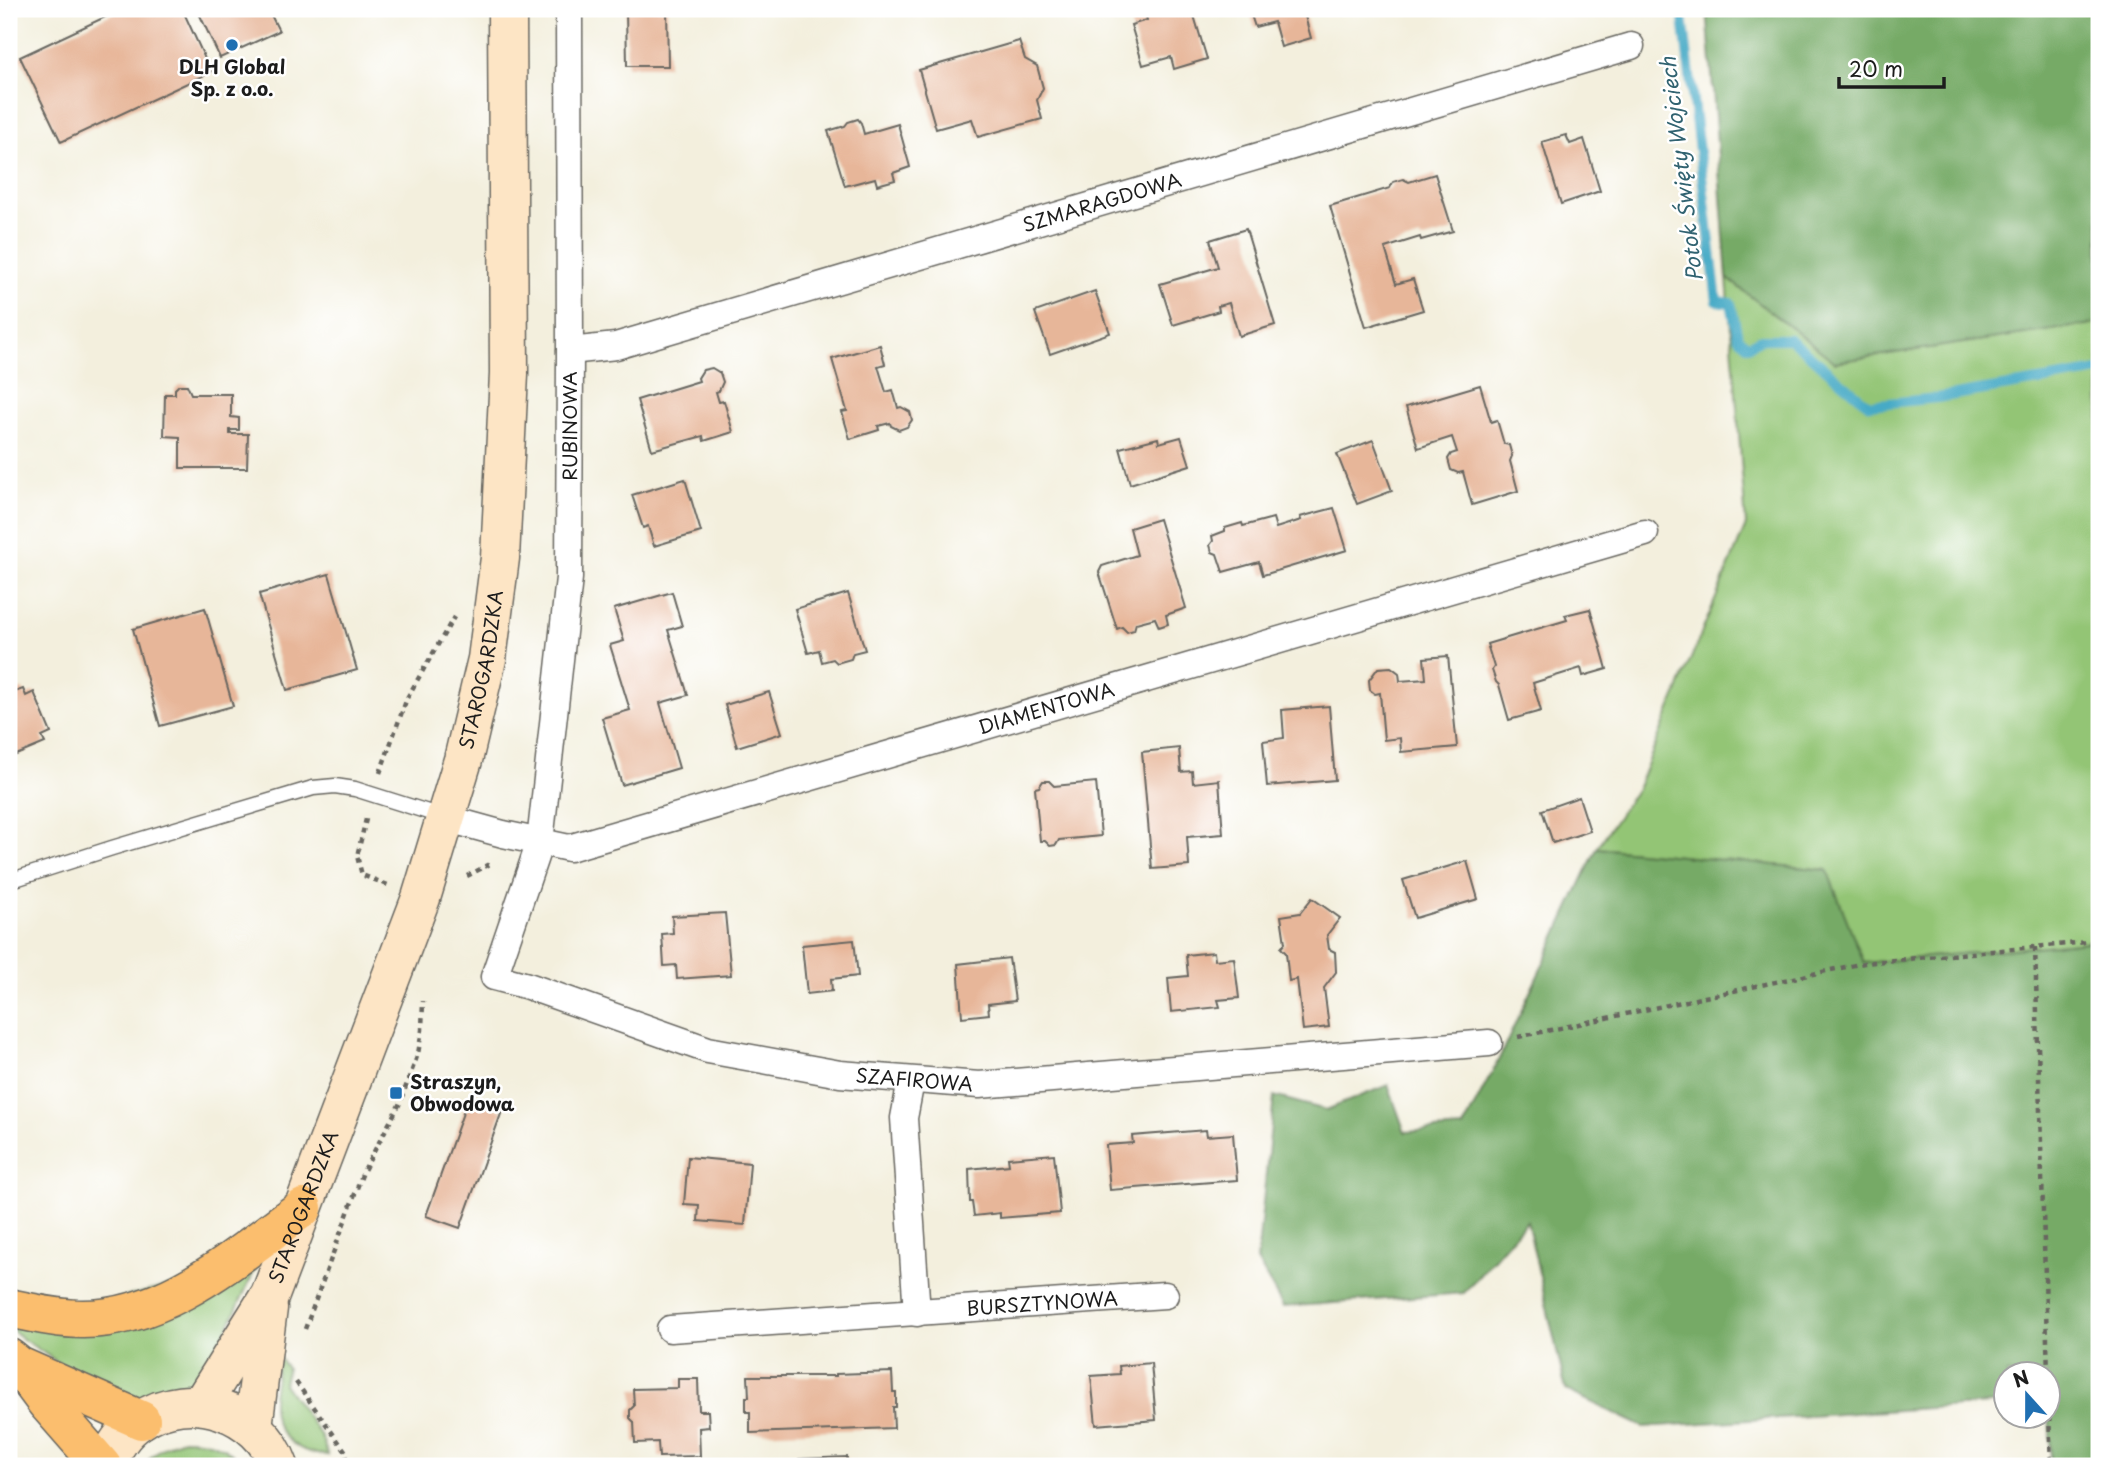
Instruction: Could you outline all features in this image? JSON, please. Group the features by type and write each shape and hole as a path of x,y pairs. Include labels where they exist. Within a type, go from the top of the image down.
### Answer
{"highway":[{"path":"9,1308 84,1319 148,1307 204,1278 303,1208"},
{"path":"14,1362 141,1420"},
{"path":"14,1362 104,1466"}],"main road":[{"name":"STAROGARDZKA","path":"201,1405 270,1295 421,898 463,760 487,659 500,558 509,374 507,9"},
{"name":"STAROGARDZKA","path":"253,1427 270,1295"},
{"path":"104,1466 118,1441 141,1420 169,1407 201,1405 229,1412 253,1427 266,1441 279,1466"}],"street":[{"name":"RUBINOWA","path":"540,842 569,579 569,9"},
{"name":"SZMARAGDOWA","path":"570,351 616,346 1631,46"},
{"name":"DIAMENTOWA","path":"445,818 569,848 1645,533"},
{"name":"SZAFIROWA","path":"540,842 494,977 528,986 708,1050 840,1074 979,1085 1489,1044"},
{"path":"911,1081 904,1118 917,1313"},
{"name":"BURSZTYNOWA","path":"670,1329 1165,1295"}],"lane":[{"path":"9,881 313,788 335,786 373,794 445,818"}],"path":[{"path":"421,898 362,875 357,856 373,794 407,698 458,610"},
{"path":"464,878 496,860 503,834"},
{"path":"1489,1044 1864,963 2099,941"},
{"path":"2035,947 2048,1360"},
{"path":"303,1334 363,1172 399,1105 418,1055 424,988"},
{"path":"289,1371 346,1452 348,1466"},
{"path":"2051,1430 2052,1466"}],"green space":[{"path":"1707,9 2099,9 2099,323 1835,362 1727,278"},
{"path":"1727,278 1835,362 2099,323 2099,941 1864,963 1826,870 1597,848 1638,787 1746,525"},
{"path":"1597,848 1827,870 1864,963 2099,941 2099,1466 2051,1466 2050,1430 2062,1430 2062,1360 1993,1360 1993,1404 1643,1427 1566,1390 1527,1221 1464,1293 1283,1307 1257,1260 1274,1096 1326,1110 1388,1085 1405,1132 1463,1128 1498,1061"},
{"path":"258,1263 212,1362 188,1384 153,1398 133,1399 101,1388 13,1331 15,1325"},
{"path":"279,1358 287,1368 284,1384 321,1436 328,1455 308,1452 299,1447 284,1435 278,1426 273,1400"},
{"path":"183,1439 216,1444 230,1452 242,1466 144,1466 161,1449"}],"building":[{"path":"122,9 192,9 184,13 211,72 61,142 20,57"},
{"name":"DLH Global Sp. z o.o.","path":"197,9 268,9 279,31 220,58"},
{"path":"626,9 667,9 668,66 627,66"},
{"path":"1144,9 1192,9 1207,59 1174,69 1171,57 1143,65 1131,25 1147,20"},
{"path":"1249,9 1303,9 1311,38 1281,47 1274,22 1255,27"},
{"path":"1019,41 1025,59 1037,66 1043,88 1037,100 1042,119 978,137 972,119 936,129 919,70"},
{"path":"858,119 864,134 898,124 910,167 893,173 895,180 877,185 875,178 845,186 828,131"},
{"path":"1566,135 1570,144 1584,139 1600,191 1561,204 1542,142"},
{"path":"1435,174 1453,231 1421,240 1420,237 1385,248 1396,284 1413,279 1423,310 1366,327 1330,206 1390,188 1393,182 1403,179 1409,182"},
{"path":"1246,229 1275,325 1239,336 1229,303 1218,306 1219,311 1173,325 1160,284 1218,267 1210,240"},
{"path":"1095,291 1110,333 1050,354 1035,312"},
{"path":"880,345 885,364 878,366 886,392 893,390 898,408 910,412 912,420 907,427 899,430 890,423 878,426 879,430 850,439 842,412 847,411 832,359"},
{"path":"712,368 720,373 723,382 716,392 719,402 724,401 733,432 704,441 703,436 652,450 637,400 699,381 703,370"},
{"path":"179,385 187,385 191,394 231,394 231,417 239,418 239,430 230,430 230,434 248,434 247,468 180,468 180,437 164,436 165,394 175,394"},
{"path":"1480,385 1491,422 1497,420 1504,444 1509,445 1518,491 1472,505 1463,472 1451,470 1448,459 1451,454 1457,452 1452,437 1418,448 1406,407"},
{"path":"1181,437 1190,465 1130,484 1120,448 1158,438 1159,443"},
{"path":"1373,440 1392,491 1357,504 1337,454"},
{"path":"685,479 701,532 654,546 648,526 643,528 632,495"},
{"path":"1334,508 1347,550 1263,575 1259,562 1223,572 1217,554 1212,552 1212,536 1225,531 1225,528 1273,518 1276,528 1301,520 1300,517"},
{"path":"1159,519 1186,608 1166,615 1168,624 1159,627 1155,618 1136,623 1134,630 1127,632 1122,627 1117,629 1099,572 1102,566 1137,555 1130,528"},
{"path":"329,574 357,670 287,690 259,594"},
{"path":"672,592 682,626 668,630 688,695 660,703 679,768 622,785 602,718 630,710 610,645 624,641 614,609"},
{"path":"848,593 865,650 853,653 851,659 837,663 833,659 822,662 819,650 808,653 795,609"},
{"path":"205,608 233,706 160,726 133,629"},
{"path":"1590,609 1607,669 1583,676 1581,668 1533,683 1541,711 1509,720 1492,670 1494,667 1487,644 1567,620 1565,615"},
{"path":"1448,656 1457,747 1401,752 1400,738 1384,740 1380,693 1375,694 1370,690 1369,680 1378,668 1391,667 1399,673 1400,681 1426,679 1424,658"},
{"path":"23,689 26,696 34,692 51,733 42,737 45,743 9,758 9,694"},
{"path":"769,692 782,733 737,747 725,705"},
{"path":"1329,706 1335,780 1267,786 1263,741 1284,738 1282,710"},
{"path":"1179,748 1181,772 1192,771 1193,783 1219,780 1223,834 1187,837 1189,866 1152,869 1142,752"},
{"path":"1043,781 1049,781 1054,786 1096,782 1101,836 1059,840 1056,845 1050,846 1045,841 1040,841 1035,788"},
{"path":"1579,797 1590,831 1553,843 1542,810"},
{"path":"1467,861 1478,899 1415,918 1403,880"},
{"path":"1312,898 1340,918 1327,935 1329,949 1335,952 1336,972 1324,988 1329,1027 1303,1030 1297,979 1289,981 1286,953 1281,948 1285,943 1281,916 1300,913"},
{"path":"725,913 731,975 677,979 676,965 664,966 662,934 673,933 672,916"},
{"path":"854,940 858,976 831,979 832,991 807,994 802,945"},
{"path":"1214,952 1215,960 1234,958 1239,998 1218,1000 1220,1007 1171,1012 1168,978 1188,976 1186,955"},
{"path":"1009,958 1015,1001 988,1004 989,1014 962,1017 958,964"},
{"path":"468,1099 502,1111 460,1228 426,1216"},
{"path":"1206,1130 1207,1136 1233,1134 1237,1180 1110,1190 1106,1145 1133,1143 1132,1136"},
{"path":"1054,1154 1060,1213 1000,1218 1000,1213 974,1216 970,1202 969,1169 1009,1165 1008,1158"},
{"path":"688,1157 750,1163 745,1225 698,1221 699,1205 684,1204"},
{"path":"1151,1363 1156,1420 1096,1425 1091,1376 1120,1374 1119,1366"},
{"path":"892,1372 893,1392 896,1392 896,1407 893,1407 894,1428 750,1433 750,1412 746,1412 746,1397 749,1397 748,1376 836,1376"},
{"path":"678,1379 698,1379 699,1411 708,1411 709,1427 699,1428 700,1456 659,1457 658,1442 635,1443 634,1422 630,1418 630,1410 634,1406 633,1389 678,1388"},
{"path":"847,1457 847,1466 799,1466 799,1459"}],"waterway":[{"name":"Potok Święty Wojciech","path":"1682,9 1717,301 1731,303 1738,337 1748,346 1761,339 1790,339 1869,405 1937,398 2099,371"}],"place":[{"name":"DLH Global Sp. z o.o.","path":"232,45"},
{"name":"Straszyn, Obwodowa","path":"396,1093"}]}
